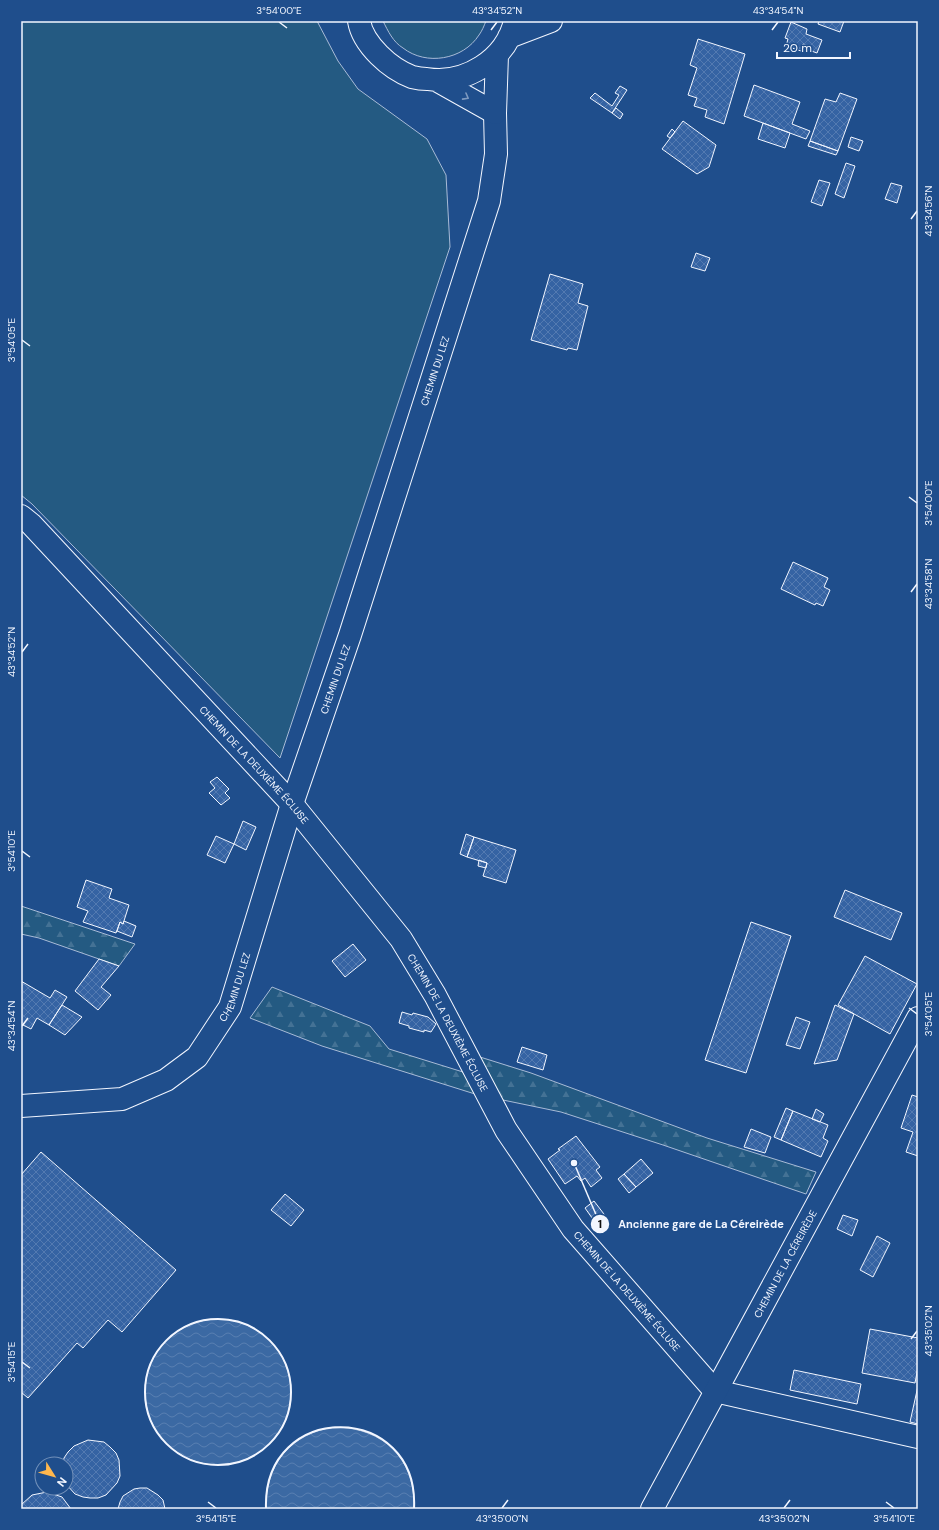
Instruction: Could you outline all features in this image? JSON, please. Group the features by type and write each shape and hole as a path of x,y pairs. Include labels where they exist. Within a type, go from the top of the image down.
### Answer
{"street":[{"path":"359,21 371,47 389,65 412,77 438,81 454,79 470,74 484,66 496,55 512,29 551,21"},
{"name":"CHEMIN DU LEZ","path":"21,1106 122,1099 166,1080 197,1057 230,1007 292,804 347,642 489,200 496,154 494,113 496,55"},
{"path":"438,81 494,113"},
{"name":"CHEMIN DE LA DEUXIÈME ÉCLUSE","path":"21,516 31,524 292,804 401,939 435,995 506,1130 573,1229 715,1391"},
{"name":"CHEMIN DE LA CÉREIRÈDE","path":"652,1509 918,1018"},
{"path":"715,1391 918,1437"}],"green space":[{"path":"21,21 317,21 338,61 358,89 427,139 446,175 450,247 280,758 32,504 21,495"},
{"path":"383,21 486,21 479,35 464,50 444,58 433,58 412,54 399,46 391,36"},
{"path":"21,906 135,944 119,966 39,938 21,934"},
{"path":"272,987 370,1026 389,1049 463,1072 475,1094 322,1046 250,1018"},
{"path":"480,1057 531,1073 707,1138 816,1172 806,1194 561,1112 498,1099"}],"water":[{"path":"211,1319 225,1319 246,1324 259,1331 270,1340 279,1351 286,1364 290,1378 290,1406 286,1420 279,1433 270,1444 259,1453 246,1460 225,1465 211,1465 184,1457 172,1449 161,1438 150,1420 145,1399 145,1385 153,1358 161,1346 172,1335 190,1324"},
{"path":"335,1427 353,1429 368,1433 382,1440 394,1450 403,1461 409,1475 413,1491 414,1509 266,1509 270,1478 284,1453 306,1436 319,1430"}],"building":[{"path":"819,21 844,21 840,32 818,24"},
{"path":"791,22 807,29 806,34 822,40 817,53 806,49 807,46 803,44 801,51 786,46 788,39 785,38"},
{"path":"698,39 745,54 724,124 705,117 707,110 694,106 697,98 688,95 697,68 690,65"},
{"path":"754,85 800,102 792,124 810,131 806,139 744,116"},
{"path":"620,86 627,90 612,113 590,98 595,93 612,106 619,95 615,93"},
{"path":"840,93 857,99 838,151 810,141 825,99 836,102"},
{"path":"616,108 623,114 620,119 612,113"},
{"path":"683,121 716,145 709,167 697,174 662,149"},
{"path":"763,123 790,133 785,148 758,139"},
{"path":"672,129 675,132 670,138 667,136"},
{"path":"851,137 863,141 859,151 848,147"},
{"path":"810,141 838,151 836,155 808,146"},
{"path":"846,163 855,166 844,198 835,194"},
{"path":"819,180 830,183 822,206 811,202"},
{"path":"891,183 902,186 897,203 885,199"},
{"path":"696,253 710,258 705,271 691,267"},
{"path":"550,274 583,284 578,303 588,306 577,350 568,348 567,350 531,340"},
{"path":"793,562 828,578 824,587 830,590 823,606 816,603 815,605 781,589"},
{"path":"217,777 229,789 225,793 230,798 221,805 209,793 215,788 210,782"},
{"path":"243,821 256,827 246,850 234,844"},
{"path":"466,834 474,837 467,857 460,854"},
{"path":"216,836 234,844 225,863 207,855"},
{"path":"474,837 516,850 506,883 483,876 487,863 467,857"},
{"path":"479,860 487,863 486,868 478,866"},
{"path":"86,880 112,889 109,898 129,905 123,924 120,922 116,933 83,922 88,911 77,907"},
{"path":"845,890 902,913 891,940 834,917"},
{"path":"124,921 136,926 132,937 117,931 120,922 123,924"},
{"path":"751,922 791,936 746,1073 705,1060"},
{"path":"353,944 366,960 345,977 332,961"},
{"path":"865,956 917,984 890,1034 838,1005"},
{"path":"99,959 119,966 101,987 111,995 98,1010 75,991"},
{"path":"21,981 50,998 55,990 67,997 49,1025 37,1018 31,1029 21,1024"},
{"path":"62,1005 82,1017 65,1035 49,1025"},
{"path":"835,1005 854,1014 837,1060 814,1064"},
{"path":"402,1012 428,1017 436,1024 431,1032 424,1030 424,1032 409,1028 409,1026 399,1023"},
{"path":"796,1017 810,1022 800,1049 786,1045"},
{"path":"522,1047 547,1055 543,1070 517,1062"},
{"path":"912,1095 918,1097 918,1156 906,1152 913,1132 901,1128"},
{"path":"786,1108 793,1111 781,1140 774,1137"},
{"path":"816,1109 824,1114 820,1122 812,1119"},
{"path":"793,1111 828,1125 823,1138 828,1141 821,1157 781,1140"},
{"path":"751,1129 771,1137 765,1153 744,1147"},
{"path":"576,1136 600,1167 596,1170 602,1178 591,1187 585,1178 581,1181 577,1176 565,1184 548,1159 560,1150 558,1149"},
{"path":"41,1152 176,1270 122,1332 108,1320 83,1348 77,1343 28,1398 21,1392 21,1175"},
{"path":"641,1159 653,1173 636,1187 624,1174"},
{"path":"624,1174 636,1187 629,1193 618,1179"},
{"path":"285,1194 304,1210 291,1226 271,1210"},
{"path":"594,1201 607,1218 597,1225 585,1208"},
{"path":"843,1215 858,1220 852,1236 837,1229"},
{"path":"877,1236 890,1243 873,1277 860,1270"},
{"path":"870,1329 918,1338 918,1367 915,1383 862,1373"},
{"path":"794,1370 861,1384 857,1404 790,1390"},
{"path":"918,1386 918,1424 910,1422"},
{"path":"88,1440 104,1442 116,1453 119,1460 120,1476 117,1483 106,1495 98,1498 90,1498 74,1493 74,1456 65,1456 74,1446"},
{"path":"147,1488 158,1495 163,1500 165,1509 118,1509 123,1496 134,1489"},
{"path":"32,1495 62,1497 71,1509 21,1509 21,1505"}],"wall":[{"path":"211,1319 225,1319 246,1324 259,1331 270,1340 279,1351 286,1364 290,1378 291,1392 290,1406 286,1420 279,1433 270,1444 259,1453 246,1460 225,1465 211,1465 184,1457 172,1449 161,1438 150,1420 145,1399 145,1385 153,1358 161,1346 172,1335 190,1324 211,1319"},
{"path":"266,1509 271,1473 288,1447 313,1432 341,1427 369,1433 393,1448 409,1473 414,1509"}],"place":[{"name":"Ancienne gare de La Céreirède","path":"574,1163"}]}
